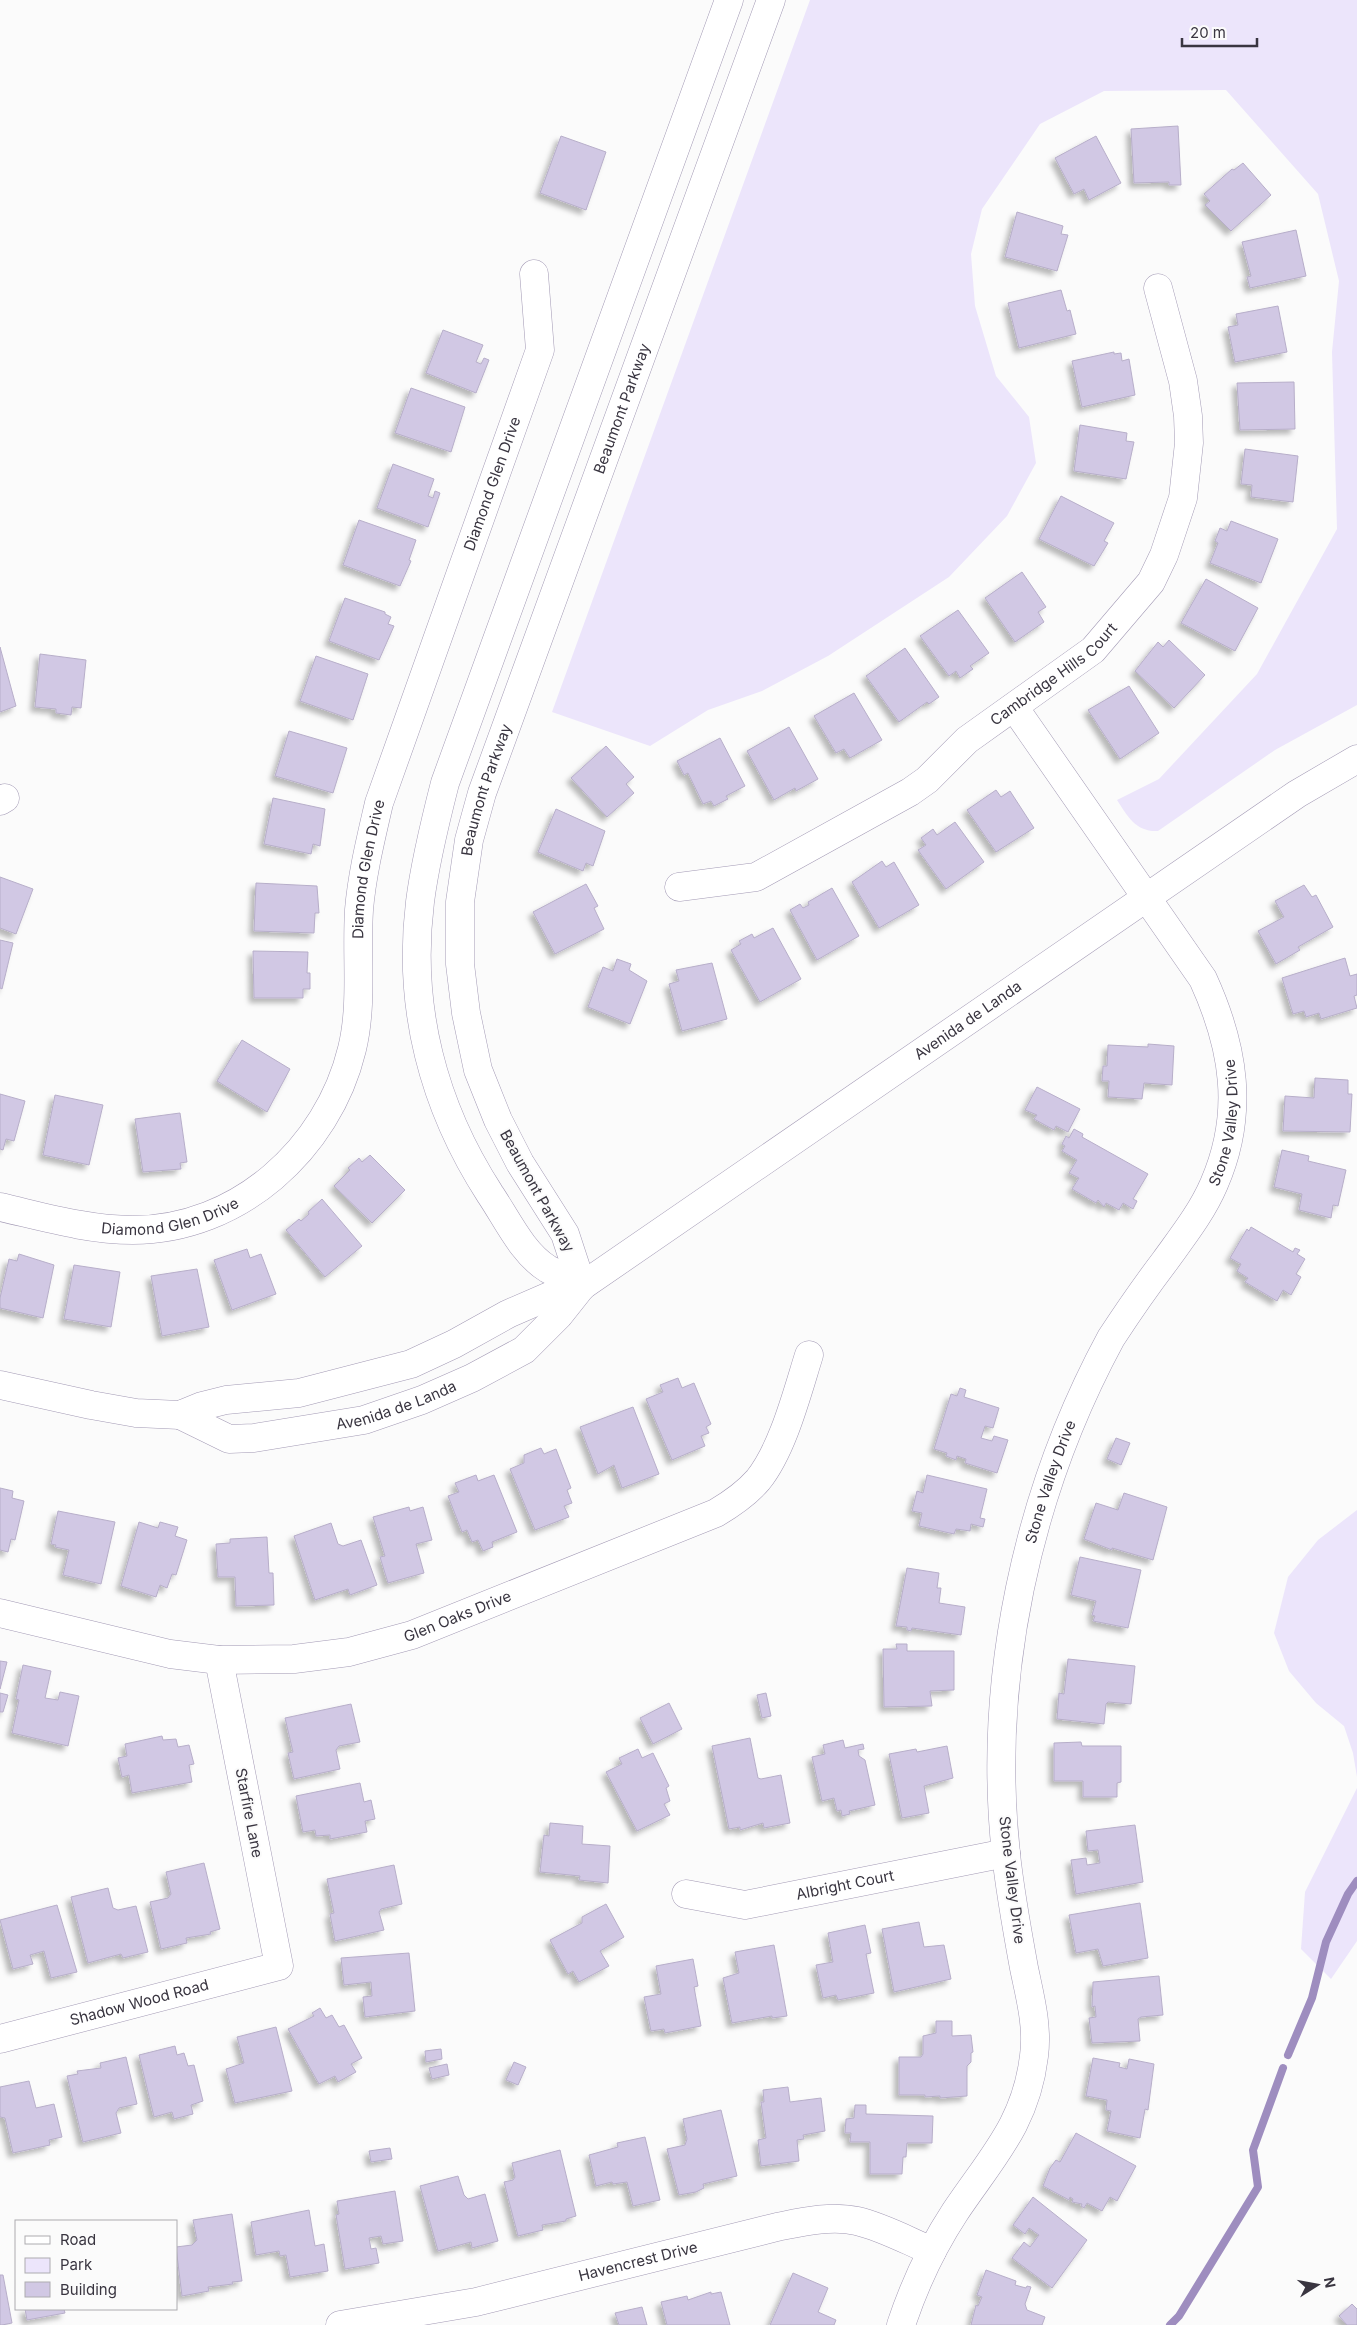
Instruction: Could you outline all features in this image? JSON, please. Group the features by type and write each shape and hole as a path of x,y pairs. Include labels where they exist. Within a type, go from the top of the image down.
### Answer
{"street":[{"name":"Beaumont Parkway","path":"582,1286 546,1268 525,1246 481,1179 454,1128 432,1071 420,1018 417,963 420,902 433,830 445,783 729,0"},
{"name":"Beaumont Parkway","path":"582,1286 565,1234 520,1163 498,1120 478,1070 466,1012 460,964 460,902 469,840 482,793 771,0"},
{"name":"Diamond Glen Drive","path":"0,1207 94,1228 134,1230 175,1226 211,1215 245,1198 276,1175 301,1151 325,1119 341,1084 352,1048 357,1014 359,909 366,856 379,802 540,350 534,274"},
{"name":"Cambridge Hills Court","path":"679,887 756,877 910,792 927,780 967,740 1093,650 1151,582 1166,547 1183,498 1187,472 1188,416 1174,344 1158,288"},
{"name":"Stone Valley Drive","path":"901,2325 908,2303 932,2252 955,2213 1000,2150 1018,2119 1029,2087 1035,2053 1034,2021 1016,1924 1006,1853 1001,1761 1004,1691 1013,1619 1026,1558 1046,1490 1072,1422 1110,1338 1195,1218 1214,1184 1225,1151 1231,1118 1232,1081 1228,1047 1218,1011 1202,979 1014,706"},
{"name":"Avenida de Landa","path":"180,1415 205,1429 229,1439 254,1438 364,1420 422,1400 472,1378 524,1350 559,1316 582,1286 1297,794 1357,759"},
{"name":"Avenida de Landa","path":"0,1385 136,1413 180,1415 202,1406 226,1400 299,1393 411,1364 517,1310 554,1294 582,1286"},
{"name":"Glen Oaks Drive","path":"0,1613 170,1654 219,1660 294,1659 349,1652 412,1635 716,1514 739,1499 758,1480 773,1456 809,1356"},
{"name":"Starfire Lane","path":"219,1660 279,1966"},
{"name":"Albright Court","path":"686,1894 745,1905 1006,1853"},
{"name":"Shadow Wood Road","path":"0,2038 279,1966"},
{"name":"Havencrest Drive","path":"340,2325 476,2302 777,2227 815,2220 856,2221 891,2232 932,2252"}],"green space":[{"path":"810,0 1357,0 1357,705 1275,750 1158,831 1150,831 1138,826 1129,818 1117,800 1159,779 1257,674 1337,529 1332,352 1339,281 1318,194 1226,90 1104,91 1040,124 982,209 971,254 975,306 996,376 1029,417 1036,463 1007,516 949,577 828,656 762,691 708,710 650,746 552,712"},
{"path":"1357,1510 1357,1777 1353,1753 1344,1726 1316,1703 1289,1671 1274,1633 1288,1577 1318,1540"},
{"path":"1357,1788 1357,1941 1331,1979 1301,1949 1305,1892"}],"building":[{"path":"1178,126 1181,185 1169,185 1169,182 1134,183 1131,129"},
{"path":"561,136 606,152 586,210 540,193"},
{"path":"1096,136 1121,183 1089,200 1084,189 1074,194 1055,158"},
{"path":"1243,163 1271,195 1231,231 1205,205 1210,201 1204,194 1232,169 1234,170"},
{"path":"1017,212 1063,226 1061,234 1068,235 1057,271 1005,257"},
{"path":"1296,230 1306,276 1250,288 1247,277 1251,276 1242,242"},
{"path":"1061,290 1067,311 1070,310 1076,334 1019,348 1008,303"},
{"path":"1278,306 1287,352 1235,362 1228,327 1238,325 1236,314"},
{"path":"443,330 483,345 476,362 481,364 484,358 489,360 476,393 426,373"},
{"path":"1114,352 1114,354 1121,353 1122,361 1129,359 1135,395 1082,407 1072,361"},
{"path":"1294,382 1295,429 1240,430 1237,383"},
{"path":"411,388 465,407 451,452 395,433"},
{"path":"1080,425 1127,433 1126,441 1134,442 1126,479 1074,471"},
{"path":"1245,449 1298,456 1293,502 1251,497 1252,485 1241,484"},
{"path":"393,464 434,479 428,496 433,498 435,491 440,493 428,527 377,508"},
{"path":"1061,496 1114,523 1104,541 1108,543 1094,566 1039,539"},
{"path":"359,520 416,540 409,560 411,561 400,586 343,565"},
{"path":"1231,521 1278,539 1261,583 1210,563 1218,543 1215,541 1220,528 1227,531"},
{"path":"1022,572 1046,607 1038,612 1044,622 1015,642 985,598"},
{"path":"1206,579 1258,608 1235,651 1181,623"},
{"path":"345,598 385,612 385,614 391,617 388,624 394,626 379,660 329,641"},
{"path":"958,610 989,653 970,666 973,669 960,678 956,671 949,676 920,636"},
{"path":"1169,640 1205,675 1174,708 1135,671 1158,642 1163,647"},
{"path":"0,647 16,706 0,712"},
{"path":"905,648 939,697 929,704 927,702 899,722 866,676"},
{"path":"40,654 86,660 81,708 72,707 71,715 56,713 56,709 35,707"},
{"path":"316,656 368,674 353,720 300,701"},
{"path":"1129,686 1159,733 1120,759 1088,710"},
{"path":"854,693 882,740 850,758 844,749 836,753 814,716"},
{"path":"789,727 818,779 796,791 795,788 774,800 747,751"},
{"path":"289,731 347,748 333,793 275,776"},
{"path":"720,738 745,786 726,796 728,799 714,806 711,801 703,804 688,773 684,775 677,761"},
{"path":"606,746 634,777 626,784 634,793 607,817 571,778"},
{"path":"996,790 1001,797 1010,791 1034,828 996,852 967,810"},
{"path":"273,798 325,809 320,846 313,844 311,854 264,844"},
{"path":"556,809 605,831 593,866 586,863 583,871 538,852"},
{"path":"955,822 984,862 946,889 918,850 926,845 921,838 933,829 937,835"},
{"path":"882,861 886,867 894,862 919,905 879,928 852,882"},
{"path":"0,877 33,889 16,934 0,928"},
{"path":"256,883 317,886 319,913 315,913 314,933 254,931"},
{"path":"586,884 598,906 594,908 604,929 555,954 533,912"},
{"path":"1304,885 1312,897 1316,895 1333,927 1298,947 1300,950 1276,964 1258,931 1284,917 1275,901"},
{"path":"832,888 859,936 817,960 790,910 800,904 803,908 809,905 808,902"},
{"path":"773,928 801,979 760,1002 731,950 741,944 739,941 752,934 754,938"},
{"path":"0,940 13,943 2,989 0,988"},
{"path":"253,951 308,952 307,973 310,973 310,989 303,989 303,998 254,998"},
{"path":"1345,958 1350,976 1357,974 1357,995 1354,996 1357,1008 1321,1019 1319,1013 1306,1017 1304,1011 1293,1014 1282,978"},
{"path":"617,959 631,964 629,970 647,981 630,1024 588,1007 603,967 613,971"},
{"path":"712,963 727,1019 682,1031 669,984 679,981 676,970"},
{"path":"242,1040 290,1069 267,1112 217,1081"},
{"path":"1148,1044 1174,1046 1172,1085 1144,1083 1142,1099 1108,1097 1109,1081 1102,1081 1103,1066 1107,1066 1108,1045 1148,1047"},
{"path":"1315,1078 1348,1080 1348,1094 1352,1094 1350,1132 1283,1131 1285,1096 1314,1098"},
{"path":"1037,1087 1080,1109 1068,1132 1056,1126 1054,1130 1034,1119 1037,1115 1025,1110"},
{"path":"0,1094 25,1101 14,1141 6,1139 3,1150 0,1149"},
{"path":"55,1095 103,1105 89,1165 43,1155"},
{"path":"180,1113 187,1162 180,1163 181,1169 143,1172 135,1119"},
{"path":"1074,1129 1083,1134 1082,1137 1148,1174 1133,1199 1137,1201 1133,1209 1123,1203 1119,1210 1106,1203 1104,1207 1098,1200 1096,1203 1072,1189 1079,1178 1069,1173 1077,1160 1062,1151 1065,1146 1062,1144 1066,1136 1069,1138"},
{"path":"1282,1150 1309,1156 1308,1161 1346,1170 1338,1206 1333,1205 1331,1218 1299,1210 1302,1194 1274,1187"},
{"path":"370,1155 405,1190 372,1223 334,1186 350,1170 348,1168 359,1158 362,1162"},
{"path":"322,1199 362,1246 325,1277 286,1230 299,1219 301,1221"},
{"path":"1251,1227 1293,1252 1295,1248 1300,1250 1297,1254 1305,1259 1296,1274 1301,1277 1291,1295 1283,1290 1277,1301 1245,1282 1248,1278 1237,1271 1241,1264 1230,1258 1247,1229 1249,1231"},
{"path":"247,1249 250,1258 261,1254 276,1294 232,1310 214,1260"},
{"path":"19,1254 54,1265 43,1318 0,1308 0,1298 9,1259 17,1261"},
{"path":"74,1265 120,1272 111,1327 64,1319"},
{"path":"197,1269 209,1327 162,1336 151,1276"},
{"path":"678,1378 682,1388 694,1383 711,1424 706,1427 709,1433 701,1436 705,1446 672,1460 646,1399 663,1392 660,1385"},
{"path":"960,1388 966,1390 964,1397 999,1408 993,1428 985,1426 981,1438 992,1441 994,1436 1008,1440 997,1473 965,1463 966,1459 957,1456 956,1460 946,1456 947,1453 934,1449 951,1394 957,1396"},
{"path":"633,1407 659,1474 622,1488 614,1465 598,1474 580,1427"},
{"path":"1116,1438 1130,1443 1121,1465 1107,1459"},
{"path":"541,1448 544,1454 556,1449 571,1488 567,1490 572,1503 564,1506 569,1517 535,1530 510,1469 524,1463 524,1455"},
{"path":"476,1475 478,1481 494,1475 517,1532 492,1542 493,1547 483,1551 478,1540 472,1542 467,1530 462,1532 448,1496 459,1492 455,1483"},
{"path":"927,1475 987,1489 980,1518 985,1519 983,1527 971,1524 970,1531 956,1529 954,1534 919,1526 922,1513 912,1511 917,1491 923,1493"},
{"path":"0,1488 13,1491 12,1498 24,1501 15,1540 11,1539 8,1552 0,1550"},
{"path":"1124,1493 1167,1507 1153,1560 1112,1548 1112,1550 1084,1539 1096,1503 1118,1510"},
{"path":"409,1507 410,1511 423,1507 432,1540 416,1544 424,1573 388,1583 380,1557 385,1556 373,1517"},
{"path":"58,1511 115,1522 101,1584 63,1575 69,1550 55,1547 56,1545 51,1544"},
{"path":"139,1522 158,1528 160,1522 178,1527 175,1536 187,1540 176,1575 172,1574 167,1588 160,1585 156,1597 121,1586"},
{"path":"331,1523 338,1544 343,1546 361,1540 377,1585 350,1595 348,1589 315,1600 294,1536"},
{"path":"267,1537 269,1573 273,1573 274,1605 236,1606 235,1577 218,1577 216,1544 230,1543 230,1539"},
{"path":"1080,1557 1141,1570 1128,1628 1093,1621 1095,1616 1092,1615 1096,1601 1071,1595"},
{"path":"907,1568 939,1573 937,1588 941,1588 939,1603 965,1607 961,1635 912,1628 911,1631 907,1630 907,1627 896,1626"},
{"path":"896,1644 907,1644 907,1651 954,1651 954,1690 930,1691 932,1706 884,1707 883,1649 897,1649"},
{"path":"1068,1659 1135,1666 1131,1704 1108,1702 1106,1704 1104,1724 1057,1719 1059,1693 1064,1694"},
{"path":"0,1661 7,1662 0,1689"},
{"path":"23,1665 51,1671 45,1698 58,1700 60,1692 79,1696 68,1746 12,1733 19,1700 16,1699"},
{"path":"0,1693 8,1695 3,1712 0,1712"},
{"path":"766,1693 771,1716 762,1718 757,1695"},
{"path":"669,1703 682,1729 653,1744 640,1718"},
{"path":"351,1704 360,1742 339,1746 336,1750 340,1769 294,1779 288,1753 293,1752 285,1718"},
{"path":"162,1736 163,1740 176,1739 178,1747 189,1745 194,1764 189,1765 192,1782 132,1793 129,1775 122,1777 118,1758 127,1756 125,1744"},
{"path":"750,1738 758,1778 781,1775 790,1823 764,1828 763,1823 740,1830 740,1827 729,1829 712,1746"},
{"path":"843,1740 845,1748 863,1744 864,1749 858,1750 859,1756 865,1760 875,1805 849,1811 850,1814 842,1816 841,1810 837,1811 834,1798 822,1801 812,1757 825,1754 823,1745"},
{"path":"1081,1742 1082,1746 1121,1746 1121,1782 1117,1783 1117,1797 1083,1797 1083,1781 1054,1781 1054,1743"},
{"path":"947,1746 953,1778 924,1786 929,1813 902,1818 889,1754 916,1749 917,1752"},
{"path":"638,1749 642,1758 653,1753 669,1786 666,1788 670,1801 664,1804 670,1815 637,1831 606,1772 622,1764 619,1758"},
{"path":"360,1783 364,1802 371,1800 375,1819 365,1821 367,1832 330,1839 330,1835 316,1836 315,1830 303,1832 296,1796"},
{"path":"550,1823 583,1826 582,1844 610,1846 608,1883 579,1880 580,1876 540,1872 544,1835 549,1836"},
{"path":"1135,1825 1143,1882 1076,1894 1071,1860 1086,1858 1087,1865 1100,1863 1098,1850 1088,1851 1086,1831"},
{"path":"204,1863 220,1929 210,1932 211,1934 186,1938 187,1943 161,1949 150,1902 168,1898 171,1894 166,1872"},
{"path":"394,1865 402,1904 381,1909 379,1912 384,1930 335,1941 330,1914 334,1913 327,1879"},
{"path":"108,1888 113,1908 118,1910 136,1906 148,1952 123,1958 121,1954 88,1963 71,1897"},
{"path":"1140,1903 1148,1958 1103,1966 1098,1949 1076,1953 1069,1915"},
{"path":"606,1904 624,1937 600,1951 609,1966 579,1982 573,1971 568,1974 550,1940 582,1923 582,1917"},
{"path":"57,1905 77,1972 51,1978 44,1951 30,1955 33,1964 13,1969 0,1920"},
{"path":"919,1922 924,1947 944,1945 951,1979 894,1992 882,1929"},
{"path":"865,1925 871,1953 866,1954 874,1993 838,2000 836,1995 823,1998 816,1965 833,1962 828,1933"},
{"path":"774,1945 787,2016 772,2018 772,2016 732,2023 723,1978 739,1973 735,1952"},
{"path":"409,1953 415,2011 365,2017 363,1997 372,1996 371,1982 344,1985 341,1958"},
{"path":"693,1959 698,1986 694,1987 701,2026 665,2033 664,2029 651,2031 644,1997 661,1994 656,1966"},
{"path":"1159,1976 1163,2015 1141,2017 1138,2019 1140,2041 1092,2043 1089,2018 1096,2017 1095,2006 1092,2007 1093,1982"},
{"path":"320,2008 326,2018 332,2015 339,2027 344,2025 362,2058 351,2064 356,2072 338,2082 335,2076 319,2084 288,2029 314,2016 312,2013"},
{"path":"936,2021 952,2021 952,2036 971,2035 973,2052 971,2053 971,2062 967,2066 967,2096 940,2098 940,2096 899,2095 899,2057 921,2057 923,2054 923,2036 936,2033"},
{"path":"276,2027 292,2091 235,2103 226,2069 244,2063 237,2037"},
{"path":"175,2046 177,2055 184,2053 188,2066 194,2065 203,2101 191,2105 193,2114 174,2119 172,2112 154,2117 139,2055"},
{"path":"441,2049 442,2059 426,2062 425,2051"},
{"path":"126,2057 137,2104 119,2108 116,2113 121,2133 83,2142 67,2076 78,2074 77,2071 101,2068 100,2063"},
{"path":"1093,2058 1120,2063 1119,2067 1127,2069 1129,2059 1154,2064 1148,2110 1145,2109 1140,2138 1107,2131 1111,2111 1106,2110 1107,2100 1086,2096"},
{"path":"514,2062 526,2067 518,2085 506,2080"},
{"path":"447,2064 449,2075 432,2079 429,2068"},
{"path":"29,2081 36,2108 54,2104 62,2137 49,2140 50,2145 13,2153 5,2118 0,2117 0,2087"},
{"path":"788,2087 790,2102 821,2098 825,2131 803,2135 804,2139 797,2140 799,2161 761,2166 758,2140 766,2138 761,2102 764,2102 763,2090"},
{"path":"855,2105 866,2105 866,2114 933,2116 932,2143 907,2143 906,2157 903,2157 902,2174 870,2174 870,2142 850,2142 851,2133 845,2133 846,2119 854,2118"},
{"path":"721,2110 737,2176 703,2184 704,2188 696,2192 679,2195 667,2149 685,2145 687,2139 683,2119"},
{"path":"1076,2133 1136,2166 1117,2201 1110,2197 1102,2211 1087,2203 1084,2208 1081,2206 1082,2204 1072,2202 1073,2199 1070,2197 1069,2200 1043,2186 1050,2168 1056,2160 1060,2162"},
{"path":"645,2137 660,2200 633,2206 627,2182 613,2184 612,2182 596,2186 589,2155 618,2147 617,2143"},
{"path":"390,2148 392,2159 371,2162 369,2151"},
{"path":"560,2150 576,2216 566,2219 566,2221 542,2225 543,2230 518,2236 504,2182 513,2180 515,2177 512,2163"},
{"path":"458,2176 464,2195 468,2199 485,2194 498,2241 472,2248 471,2242 438,2251 420,2186"},
{"path":"395,2191 403,2241 383,2244 381,2236 369,2238 371,2249 376,2248 379,2263 345,2269 336,2215 339,2214 337,2201"},
{"path":"1033,2197 1087,2240 1052,2288 1012,2258 1024,2242 1030,2247 1039,2235 1029,2228 1025,2234 1013,2225"},
{"path":"309,2210 315,2246 324,2244 328,2271 290,2277 286,2255 280,2256 279,2251 256,2255 251,2222"},
{"path":"232,2214 242,2281 208,2287 209,2291 182,2296 178,2247 192,2245 197,2240 193,2220"},
{"path":"986,2270 1016,2281 1015,2285 1026,2288 1027,2286 1031,2287 1025,2304 1027,2310 1045,2317 1042,2325 971,2325 976,2305 978,2306 982,2297 977,2295"},
{"path":"793,2273 828,2288 818,2312 836,2320 834,2325 770,2325"},
{"path":"0,2275 3,2275 12,2323 2,2325 0,2325"},
{"path":"711,2292 711,2294 721,2292 730,2325 667,2325 661,2302 687,2296 688,2300"},
{"path":"1352,2304 1357,2309 1357,2325 1347,2325 1339,2316"},
{"path":"642,2307 647,2325 619,2325 615,2313"},
{"path":"25,2310 64,2310 65,2313 27,2320"}],"waterway":[{"path":"1288,2055 1312,1998 1326,1942 1348,1894 1357,1881"},
{"path":"1170,2325 1179,2316 1258,2187 1253,2150 1283,2068"}]}
